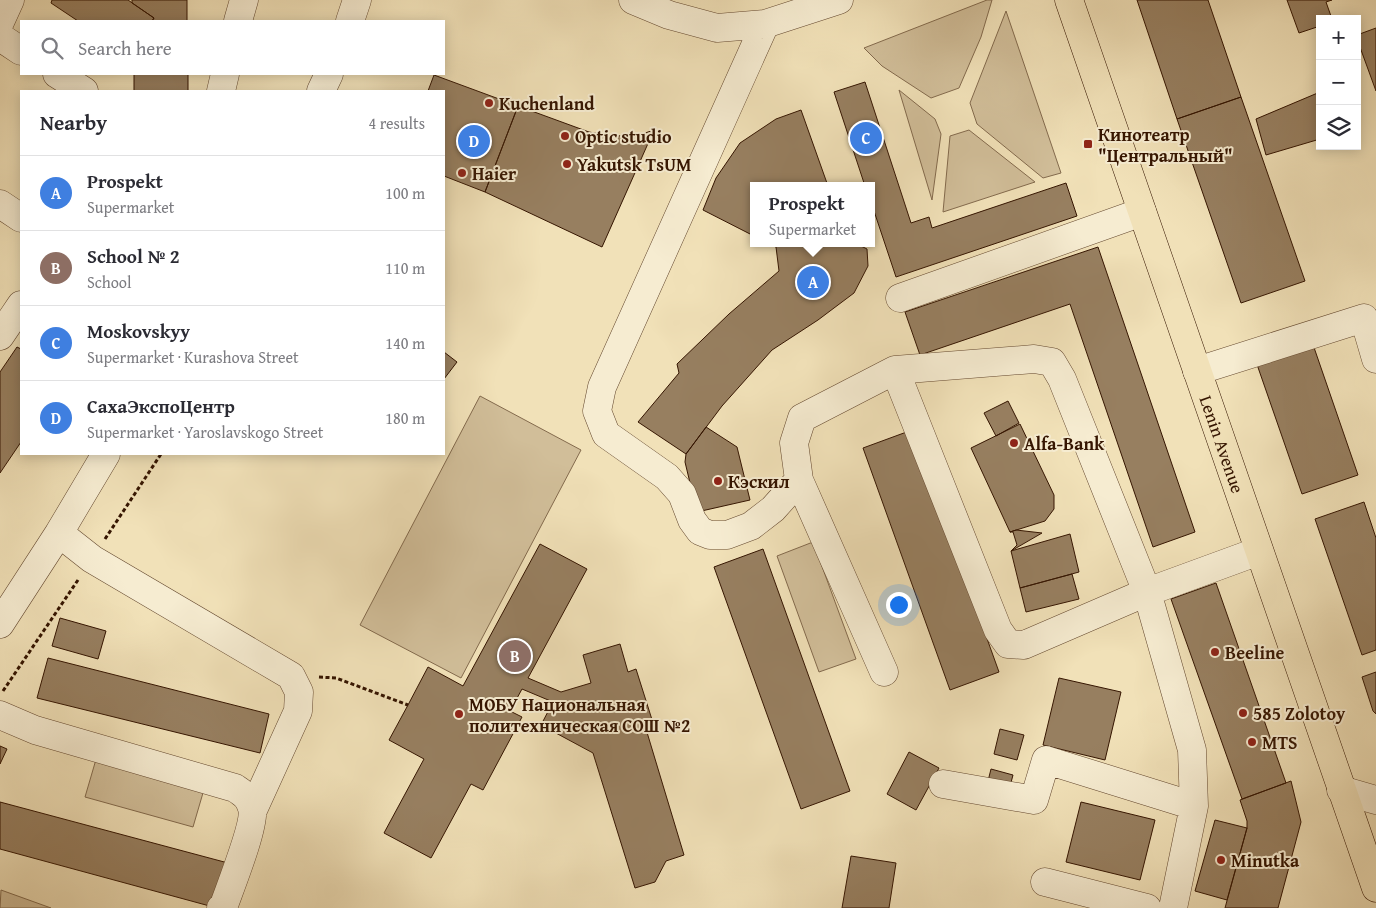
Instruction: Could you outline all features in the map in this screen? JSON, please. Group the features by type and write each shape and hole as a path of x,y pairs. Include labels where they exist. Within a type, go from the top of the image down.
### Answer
{"main road":[{"name":"Lenin Avenue","path":"1070,0 1376,888"}],"street":[{"path":"0,22 10,0"},
{"path":"238,20 244,0"},
{"path":"350,20 357,0"},
{"path":"633,0 669,15 717,28 764,24 839,0"},
{"path":"764,24 602,387 597,411 606,434 667,477 682,494 692,520 700,531 710,535 727,534 751,526 773,509 799,480"},
{"path":"0,37 20,50"},
{"path":"59,75 82,90"},
{"path":"221,90 226,75"},
{"path":"321,90 329,75"},
{"path":"0,204 20,217"},
{"path":"900,298 1142,212"},
{"path":"0,336 20,306"},
{"path":"1197,371 1370,315 1376,358"},
{"path":"884,672 799,480 794,443 802,418 895,370 1034,358 1052,362 1062,379 1147,592 1192,750 1194,806 1173,908"},
{"path":"895,370 998,630 1008,644 1024,645 1147,592 1259,551"},
{"path":"0,624 59,533 105,455"},
{"path":"59,533 92,559 291,676 299,692 298,711 253,810 244,847 224,905 221,908"},
{"path":"0,715 36,730 235,788 247,796 253,810"},
{"path":"943,784 1034,800 1046,760 1194,806"},
{"path":"1341,790 1376,800"},
{"path":"1045,882 1146,908"}],"path":[{"path":"291,676 336,678 408,705"}],"shaded area":[{"path":"987,0 992,0 981,37 959,88 931,98 882,66 864,48"},
{"path":"1006,11 1061,173 1043,178 977,124 970,103"},
{"path":"899,90 935,119 941,134 932,200"},
{"path":"969,130 1035,182 943,212 950,136"},
{"path":"480,396 581,450 461,678 360,625"},
{"path":"813,542 856,659 819,672 777,556"},
{"path":"97,756 205,786 193,827 85,797"},
{"path":"1,890 51,908 0,908"}],"building":[{"path":"52,0 128,0 154,18 153,20 76,20 51,3"},
{"path":"132,0 187,0 187,20 153,20 154,18 132,3"},
{"path":"1137,0 1208,0 1241,97 1177,119"},
{"path":"1287,0 1332,0 1326,2 1331,15 1316,15 1316,27 1299,33"},
{"path":"1376,28 1376,91 1361,50 1361,34"},
{"path":"134,75 188,75 188,90 134,90"},
{"path":"434,75 518,106 485,192 445,176 445,90 428,90"},
{"path":"865,82 911,223 929,217 932,228 1066,183 1077,216 896,277 875,214 875,182 864,182 834,92"},
{"path":"1316,94 1316,140 1266,155 1256,119"},
{"path":"1241,97 1305,281 1241,303 1177,119"},
{"name":"Yakutsk TsUM","path":"518,106 589,132 606,135 639,135 654,130 602,247 485,192"},
{"path":"801,110 827,182 750,182 750,234 703,210 716,178 740,143 776,119"},
{"path":"776,247 863,247 867,249 868,266 854,293 818,320 772,350 722,406 686,454 638,422 679,373 677,364 729,314 779,271"},
{"path":"1098,247 1195,532 1153,547 1070,304 920,355 905,312"},
{"path":"1309,333 1358,475 1302,494 1253,353"},
{"path":"17,347 20,348 20,443 0,473 0,372"},
{"path":"445,353 457,362 445,378"},
{"path":"1008,401 1019,423 996,436 984,413"},
{"path":"1020,424 1054,495 1054,509 1045,521 1010,532 971,448"},
{"name":"Кэскил","path":"706,427 737,447 750,500 697,512 685,462 686,454"},
{"path":"912,430 999,672 950,690 863,448"},
{"path":"1364,502 1376,538 1376,650 1362,655 1315,519"},
{"path":"1016,530 1042,533 1011,551 1017,545 1013,532 1010,532"},
{"path":"1070,534 1079,572 1020,588 1011,551"},
{"name":"МОБУ Национальная политехническая СОШ №2","path":"540,544 587,569 528,678 561,692 591,683 583,655 620,644 628,672 636,669 654,726 646,729 684,855 666,861 655,882 635,888 593,753 541,725 553,702 522,689 510,711 522,717 483,790 471,784 431,858 384,833 424,759 389,740 428,667 463,686"},
{"path":"763,549 850,791 801,809 714,567"},
{"path":"1072,574 1079,599 1026,612 1020,588"},
{"path":"1216,583 1286,783 1242,799 1171,599"},
{"path":"60,618 106,631 98,659 52,646"},
{"path":"48,658 269,714 260,753 37,698"},
{"path":"1376,672 1376,714 1373,711 1362,677"},
{"path":"1059,678 1121,692 1105,760 1043,745"},
{"path":"1000,729 1024,735 1017,760 994,754"},
{"path":"0,746 7,749 0,764"},
{"path":"909,752 939,768 916,810 887,794"},
{"path":"991,769 1013,775 1009,790 987,785"},
{"path":"1291,781 1301,822 1278,908 1225,908 1247,828 1247,821 1240,800"},
{"path":"0,802 228,863 217,908 0,849"},
{"path":"1081,802 1155,820 1140,880 1066,862"},
{"name":"Minutka","path":"1215,820 1247,828 1227,900 1195,891"},
{"path":"851,856 896,863 889,908 842,908"}],"place":[{"name":"Kuchenland","path":"489,103"},
{"name":"Optic studio","path":"565,136"},
{"name":"Moskovskyy","path":"866,138"},
{"name":"СахаЭкспоЦентр","path":"474,141"},
{"name":"Кинотеатр \"Центральный\"","path":"1088,144"},
{"name":"Yakutsk TsUM","path":"567,164"},
{"name":"Haier","path":"462,173"},
{"name":"Prospekt","path":"813,282"},
{"name":"Alfa-Bank","path":"1014,443"},
{"name":"Кэскил","path":"718,481"},
{"name":"Beeline","path":"1215,652"},
{"name":"School № 2","path":"515,656"},
{"name":"585 Zolotoy","path":"1243,713"},
{"name":"МОБУ Национальная политехническая СОШ №2","path":"459,714"},
{"name":"MTS","path":"1252,742"},
{"name":"Minutka","path":"1221,860"}]}
